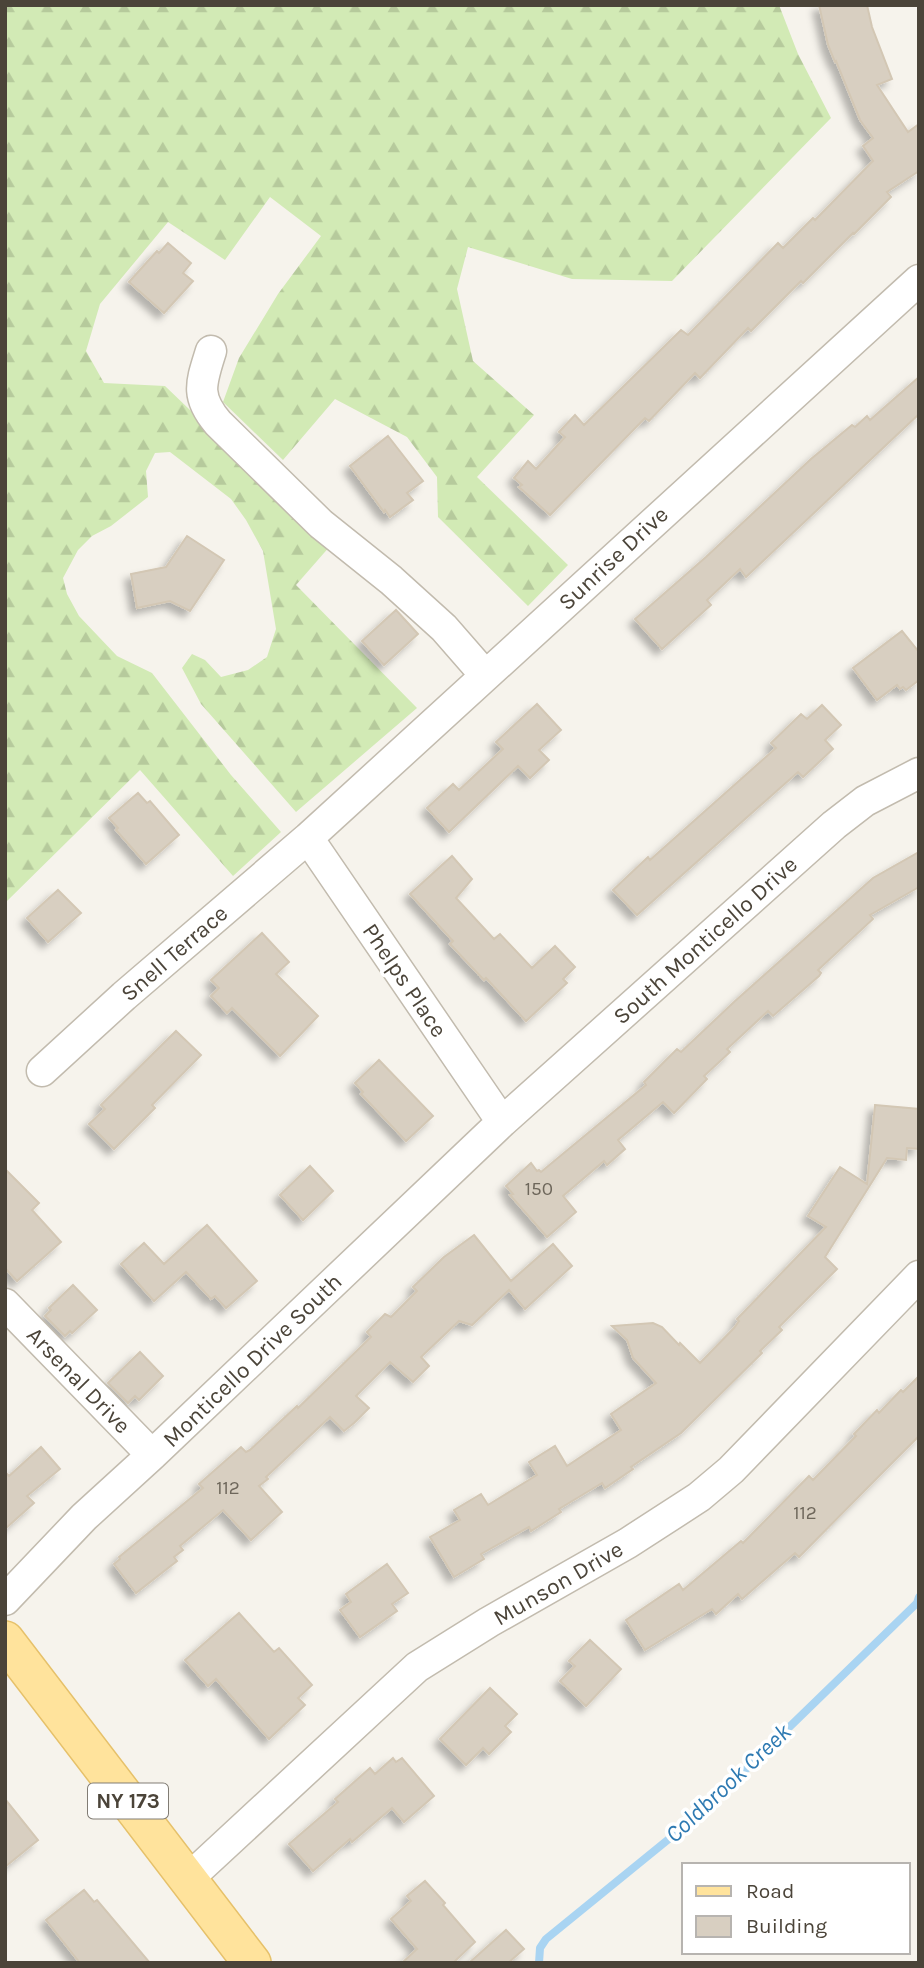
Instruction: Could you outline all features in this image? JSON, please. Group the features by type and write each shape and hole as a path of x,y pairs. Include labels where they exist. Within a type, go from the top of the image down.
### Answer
{"main road":[{"name":"NY 173","path":"5,1640 252,1963"}],"street":[{"name":"Sunrise Drive","path":"308,838 919,280"},
{"path":"211,351 203,376 201,394 205,408 321,524 391,580 444,628 485,676"},
{"name":"South Monticello Drive","path":"502,1122 834,825 865,801 919,773"},
{"name":"Snell Terrace","path":"42,1071 124,996 308,838"},
{"name":"Phelps Place","path":"308,838 502,1122"},
{"name":"Monticello Drive South","path":"5,1600 84,1517 502,1122"},
{"name":"Munson Drive","path":"188,1879 417,1667 489,1622 628,1543 699,1497 732,1470 919,1276"},
{"name":"Arsenal Drive","path":"5,1304 152,1455"}],"green space":[{"path":"7,5 779,5 798,54 831,118 672,281 572,279 468,247 457,289 473,361 534,415 477,477 568,565 528,606 438,517 437,477 407,437 335,399 283,460 223,402 239,358 278,294 321,236 270,197 225,260 168,222 100,304 86,351 104,383 165,386 331,545 296,585 417,708 296,812 201,704 182,668 192,654 205,660 221,677 248,670 267,657 276,629 263,551 231,499 170,452 155,453 146,471 148,497 111,526 92,536 78,550 63,578 67,594 79,616 117,656 152,673 231,775 281,832 233,876 140,770 5,903"}],"building":[{"path":"819,5 867,5 872,27 892,79 877,85 908,132 919,124 919,171 887,192 891,197 803,283 801,281 751,331 748,328 700,378 695,373 649,421 645,418 550,515 519,487 522,485 514,478 528,461 536,469 565,437 559,432 575,415 584,425 681,330 688,335 778,243 783,248 813,218 815,220 873,161 863,146 873,138 860,120 828,45"},
{"path":"168,243 191,263 183,273 193,281 164,313 129,282 157,251 159,253"},
{"path":"919,377 919,414 746,577 740,569 707,600 711,605 662,649 635,619 811,459 852,425 855,427 867,416 870,420"},
{"path":"388,436 423,481 407,493 413,500 390,517 350,466"},
{"path":"187,536 224,560 190,611 170,601 137,608 131,574 166,567"},
{"path":"396,610 418,634 384,665 362,641"},
{"path":"902,631 919,652 919,680 906,690 897,685 877,700 853,668"},
{"path":"537,704 561,730 539,750 549,760 530,778 518,766 449,832 427,808 453,784 459,790 503,749 496,742"},
{"path":"822,705 841,725 825,740 833,749 803,777 798,772 637,915 613,890 776,748 771,743 801,714 807,719"},
{"path":"138,793 147,803 150,801 179,835 146,864 109,818"},
{"path":"919,852 919,887 870,915 873,919 818,970 821,973 819,976 773,1016 768,1011 727,1049 730,1052 704,1076 707,1079 674,1113 663,1102 618,1140 625,1149 607,1165 604,1161 563,1196 576,1212 547,1237 510,1195 513,1194 506,1186 531,1163 541,1172 646,1085 644,1082 677,1049 681,1052 873,878"},
{"path":"452,856 472,879 456,898 494,939 500,934 532,968 555,946 575,967 563,979 567,983 526,1021 450,944 453,941 410,894"},
{"path":"58,890 81,913 48,942 27,918"},
{"path":"262,933 289,962 276,974 318,1016 280,1056 232,1008 227,1013 211,996 219,988 211,980"},
{"path":"176,1031 201,1055 152,1105 155,1108 114,1149 89,1124 105,1109 101,1105"},
{"path":"379,1060 433,1116 406,1141 361,1094 363,1092 355,1083"},
{"path":"875,1105 919,1109 919,1149 907,1148 906,1160 887,1158 825,1257 837,1269 779,1327 782,1330 760,1351 762,1353 681,1433 605,1488 602,1483 559,1509 561,1512 531,1531 529,1527 481,1554 484,1559 454,1577 430,1537 460,1520 454,1510 481,1494 488,1505 537,1475 529,1462 555,1446 567,1466 621,1430 611,1414 656,1383 633,1358 627,1340 612,1326 653,1323 662,1327 700,1363 734,1328 739,1321 737,1319 826,1227 808,1216 840,1167 867,1184"},
{"path":"310,1166 333,1191 303,1220 280,1195"},
{"path":"5,1169 39,1203 32,1210 61,1242 17,1281 5,1268"},
{"path":"207,1225 257,1281 226,1308 215,1296 211,1299 186,1272 154,1301 121,1264 144,1243 164,1264"},
{"path":"474,1235 511,1281 553,1244 572,1266 525,1309 509,1290 472,1325 459,1321 421,1357 429,1366 413,1382 390,1362 356,1396 369,1408 354,1423 344,1431 330,1417 259,1486 282,1512 251,1540 223,1510 180,1546 183,1550 174,1557 177,1561 136,1593 114,1564 119,1557 203,1488 199,1484 241,1447 246,1452 250,1450 297,1406 298,1408 371,1337 367,1332 385,1314 391,1317 417,1291 413,1287 444,1257"},
{"path":"73,1285 97,1310 65,1336 45,1316 51,1310 49,1308"},
{"path":"140,1352 163,1376 139,1400 135,1396 128,1403 108,1383"},
{"path":"919,1376 919,1436 799,1557 795,1553 742,1599 738,1594 716,1614 712,1609 645,1650 626,1620 679,1584 683,1590 741,1541 743,1543 809,1476 813,1480 877,1410 879,1413"},
{"path":"41,1447 60,1469 27,1496 34,1503 5,1529 5,1472 9,1476"},
{"path":"387,1564 408,1593 392,1604 397,1611 360,1637 340,1610 351,1602 346,1594"},
{"path":"239,1613 274,1652 279,1648 312,1685 298,1698 305,1705 269,1739 216,1679 208,1686 185,1660"},
{"path":"590,1640 621,1669 586,1706 560,1681 575,1666 569,1661"},
{"path":"490,1688 517,1714 505,1726 511,1732 489,1754 483,1748 466,1765 440,1739"},
{"path":"393,1758 396,1762 402,1758 434,1796 404,1822 392,1808 313,1871 289,1844 338,1802 335,1799 370,1768 375,1774"},
{"path":"5,1799 38,1840 5,1867"},
{"path":"425,1881 475,1942 453,1963 402,1963 417,1949 391,1919 411,1901 407,1896"},
{"path":"84,1890 94,1902 97,1900 150,1963 80,1963 46,1920"},
{"path":"506,1930 524,1949 508,1963 469,1963"}],"waterway":[{"name":"Coldbrook Creek","path":"539,1963 540,1948 546,1939 702,1812 917,1603 919,1597"}]}
